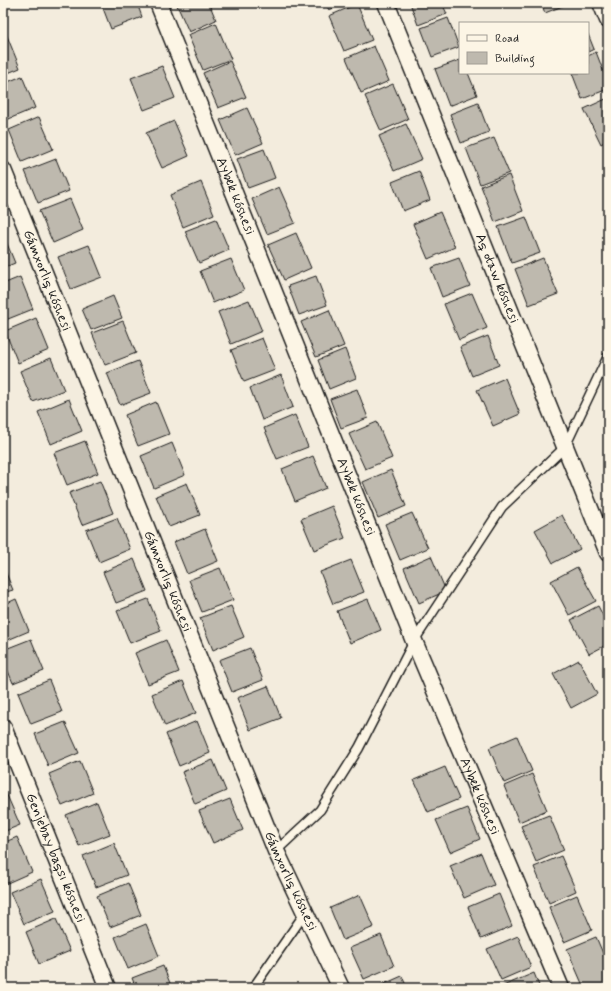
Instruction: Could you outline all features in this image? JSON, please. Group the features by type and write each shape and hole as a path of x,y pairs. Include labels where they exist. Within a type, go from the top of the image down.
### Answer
{"street":[{"name":"Aybek kóshesi","path":"158,3 414,641 562,988"},
{"name":"Aq otaw kóshesi","path":"386,3 608,553"},
{"path":"601,3 608,20"},
{"name":"Ǵamxorlıq kóshesi","path":"3,170 276,851 341,988"},
{"name":"Genjebay baqsı kóshesi","path":"3,727 108,988"}],"lane":[{"path":"276,851 320,810 359,748 414,641 502,507 565,447 608,356"},
{"path":"254,988 305,913"}],"building":[{"path":"101,3 137,3 142,17 111,29"},
{"path":"176,3 209,3 216,20 189,32"},
{"path":"325,3 346,3 329,10"},
{"path":"410,3 442,3 447,14 418,25"},
{"path":"541,3 570,3 545,13"},
{"path":"357,4 372,40 344,51 329,16"},
{"path":"448,18 459,47 432,57 421,28"},
{"path":"216,23 231,59 203,70 188,35"},
{"path":"7,36 20,68 3,75 3,38"},
{"path":"589,36 594,49 589,52"},
{"path":"374,46 389,81 361,93 346,58"},
{"path":"596,52 608,83 608,89 582,99 572,74 589,74 589,56"},
{"path":"459,60 459,74 468,74 477,95 449,106 435,69"},
{"path":"230,61 246,97 218,108 203,73"},
{"path":"162,66 175,98 144,110 131,78"},
{"path":"22,76 35,108 4,121 3,84"},
{"path":"393,84 408,119 381,131 365,96"},
{"path":"608,98 608,140 601,144 584,109"},
{"path":"478,103 489,132 461,143 450,114"},
{"path":"247,108 263,143 235,155 220,120"},
{"path":"39,117 53,149 22,162 9,130"},
{"path":"174,121 189,156 162,168 146,133"},
{"path":"406,124 422,159 394,171 379,136"},
{"path":"494,138 509,173 480,184 466,148"},
{"path":"264,149 275,178 248,188 237,159"},
{"path":"56,159 69,191 38,203 25,171"},
{"path":"419,171 430,200 403,211 392,182"},
{"path":"509,175 523,211 495,222 481,186"},
{"path":"201,182 214,214 183,227 170,195"},
{"path":"279,187 295,223 267,234 252,199"},
{"path":"70,199 83,230 53,243 39,211"},
{"path":"440,212 455,247 428,259 413,224"},
{"path":"526,217 540,253 512,263 498,227"},
{"path":"216,219 229,250 199,263 185,231"},
{"path":"296,233 311,268 284,280 268,245"},
{"path":"3,234 15,263 3,268"},
{"path":"89,245 102,277 71,289 58,257"},
{"path":"459,258 470,286 442,297 431,268"},
{"path":"543,258 558,294 529,305 515,269"},
{"path":"231,259 244,290 213,303 200,271"},
{"path":"316,276 327,305 299,315 288,286"},
{"path":"20,277 33,309 3,321 3,284"},
{"path":"472,293 487,328 459,340 444,304"},
{"path":"113,296 122,318 91,330 82,309"},
{"path":"249,300 262,331 231,344 218,312"},
{"path":"329,310 344,346 316,357 301,322"},
{"path":"36,318 49,350 18,363 5,331"},
{"path":"123,321 136,353 105,365 92,333"},
{"path":"488,336 499,365 472,376 460,347"},
{"path":"262,338 275,370 244,382 231,350"},
{"path":"345,349 356,378 329,389 318,360"},
{"path":"51,358 64,390 33,402 20,371"},
{"path":"138,361 151,393 120,405 107,373"},
{"path":"281,375 293,407 262,420 250,388"},
{"path":"505,378 520,414 493,426 477,390"},
{"path":"357,389 368,418 341,428 330,399"},
{"path":"69,399 82,431 51,444 38,412"},
{"path":"156,402 169,434 138,446 125,415"},
{"path":"295,415 308,447 277,459 264,428"},
{"path":"377,422 392,458 365,469 349,434"},
{"path":"85,441 98,473 67,485 54,453"},
{"path":"172,443 185,475 154,488 141,456"},
{"path":"313,456 326,488 295,501 282,469"},
{"path":"391,470 406,506 378,518 363,482"},
{"path":"100,481 113,513 82,525 69,493"},
{"path":"187,483 200,515 169,527 156,496"},
{"path":"332,506 345,538 314,550 301,519"},
{"path":"412,513 428,548 400,560 385,524"},
{"path":"562,515 580,549 553,563 535,530"},
{"path":"117,518 130,549 99,562 86,530"},
{"path":"205,529 218,561 187,574 174,542"},
{"path":"431,556 446,591 419,603 404,568"},
{"path":"134,559 147,591 116,603 103,572"},
{"path":"351,560 364,592 333,604 320,572"},
{"path":"3,566 13,590 3,593"},
{"path":"577,567 596,601 569,615 551,581"},
{"path":"220,568 233,600 202,612 189,580"},
{"path":"16,599 29,631 3,642 3,605"},
{"path":"148,599 161,631 130,643 117,611"},
{"path":"368,599 381,630 350,643 337,611"},
{"path":"231,606 244,637 213,650 200,618"},
{"path":"598,606 608,625 608,644 589,654 571,620"},
{"path":"31,639 44,671 13,683 3,659 3,650"},
{"path":"166,640 179,672 148,684 135,653"},
{"path":"250,648 263,680 232,692 219,660"},
{"path":"579,660 597,694 571,708 553,674"},
{"path":"49,680 62,712 31,724 18,693"},
{"path":"183,681 196,713 165,726 152,694"},
{"path":"268,686 281,718 250,730 237,698"},
{"path":"197,721 210,753 179,766 166,734"},
{"path":"65,722 79,753 48,766 35,734"},
{"path":"517,736 532,771 504,783 489,748"},
{"path":"213,760 226,791 195,804 182,772"},
{"path":"80,761 93,793 62,806 49,774"},
{"path":"445,767 459,799 428,812 414,780"},
{"path":"532,774 547,810 519,822 504,786"},
{"path":"6,793 20,825 3,832 3,794"},
{"path":"230,799 243,830 213,843 199,811"},
{"path":"97,802 110,834 79,846 66,815"},
{"path":"467,808 480,839 450,852 436,820"},
{"path":"549,815 564,850 536,862 521,826"},
{"path":"17,837 32,872 5,884 3,880 3,843"},
{"path":"114,843 127,875 96,887 83,856"},
{"path":"481,853 494,885 464,898 450,866"},
{"path":"561,856 576,891 549,903 534,867"},
{"path":"41,879 55,911 24,924 10,892"},
{"path":"128,883 141,915 110,927 97,896"},
{"path":"499,894 512,926 481,939 468,907"},
{"path":"360,895 374,927 343,940 330,908"},
{"path":"577,895 592,930 564,942 549,907"},
{"path":"56,919 70,951 39,964 26,932"},
{"path":"146,924 159,956 128,969 115,937"},
{"path":"381,935 394,966 364,979 350,948"},
{"path":"518,936 531,967 501,980 487,949"},
{"path":"596,937 608,965 608,988 584,988 567,949"},
{"path":"163,966 172,988 136,988 132,978"},
{"path":"534,973 540,988 504,988 503,986"},
{"path":"402,976 407,988 375,988"}]}
